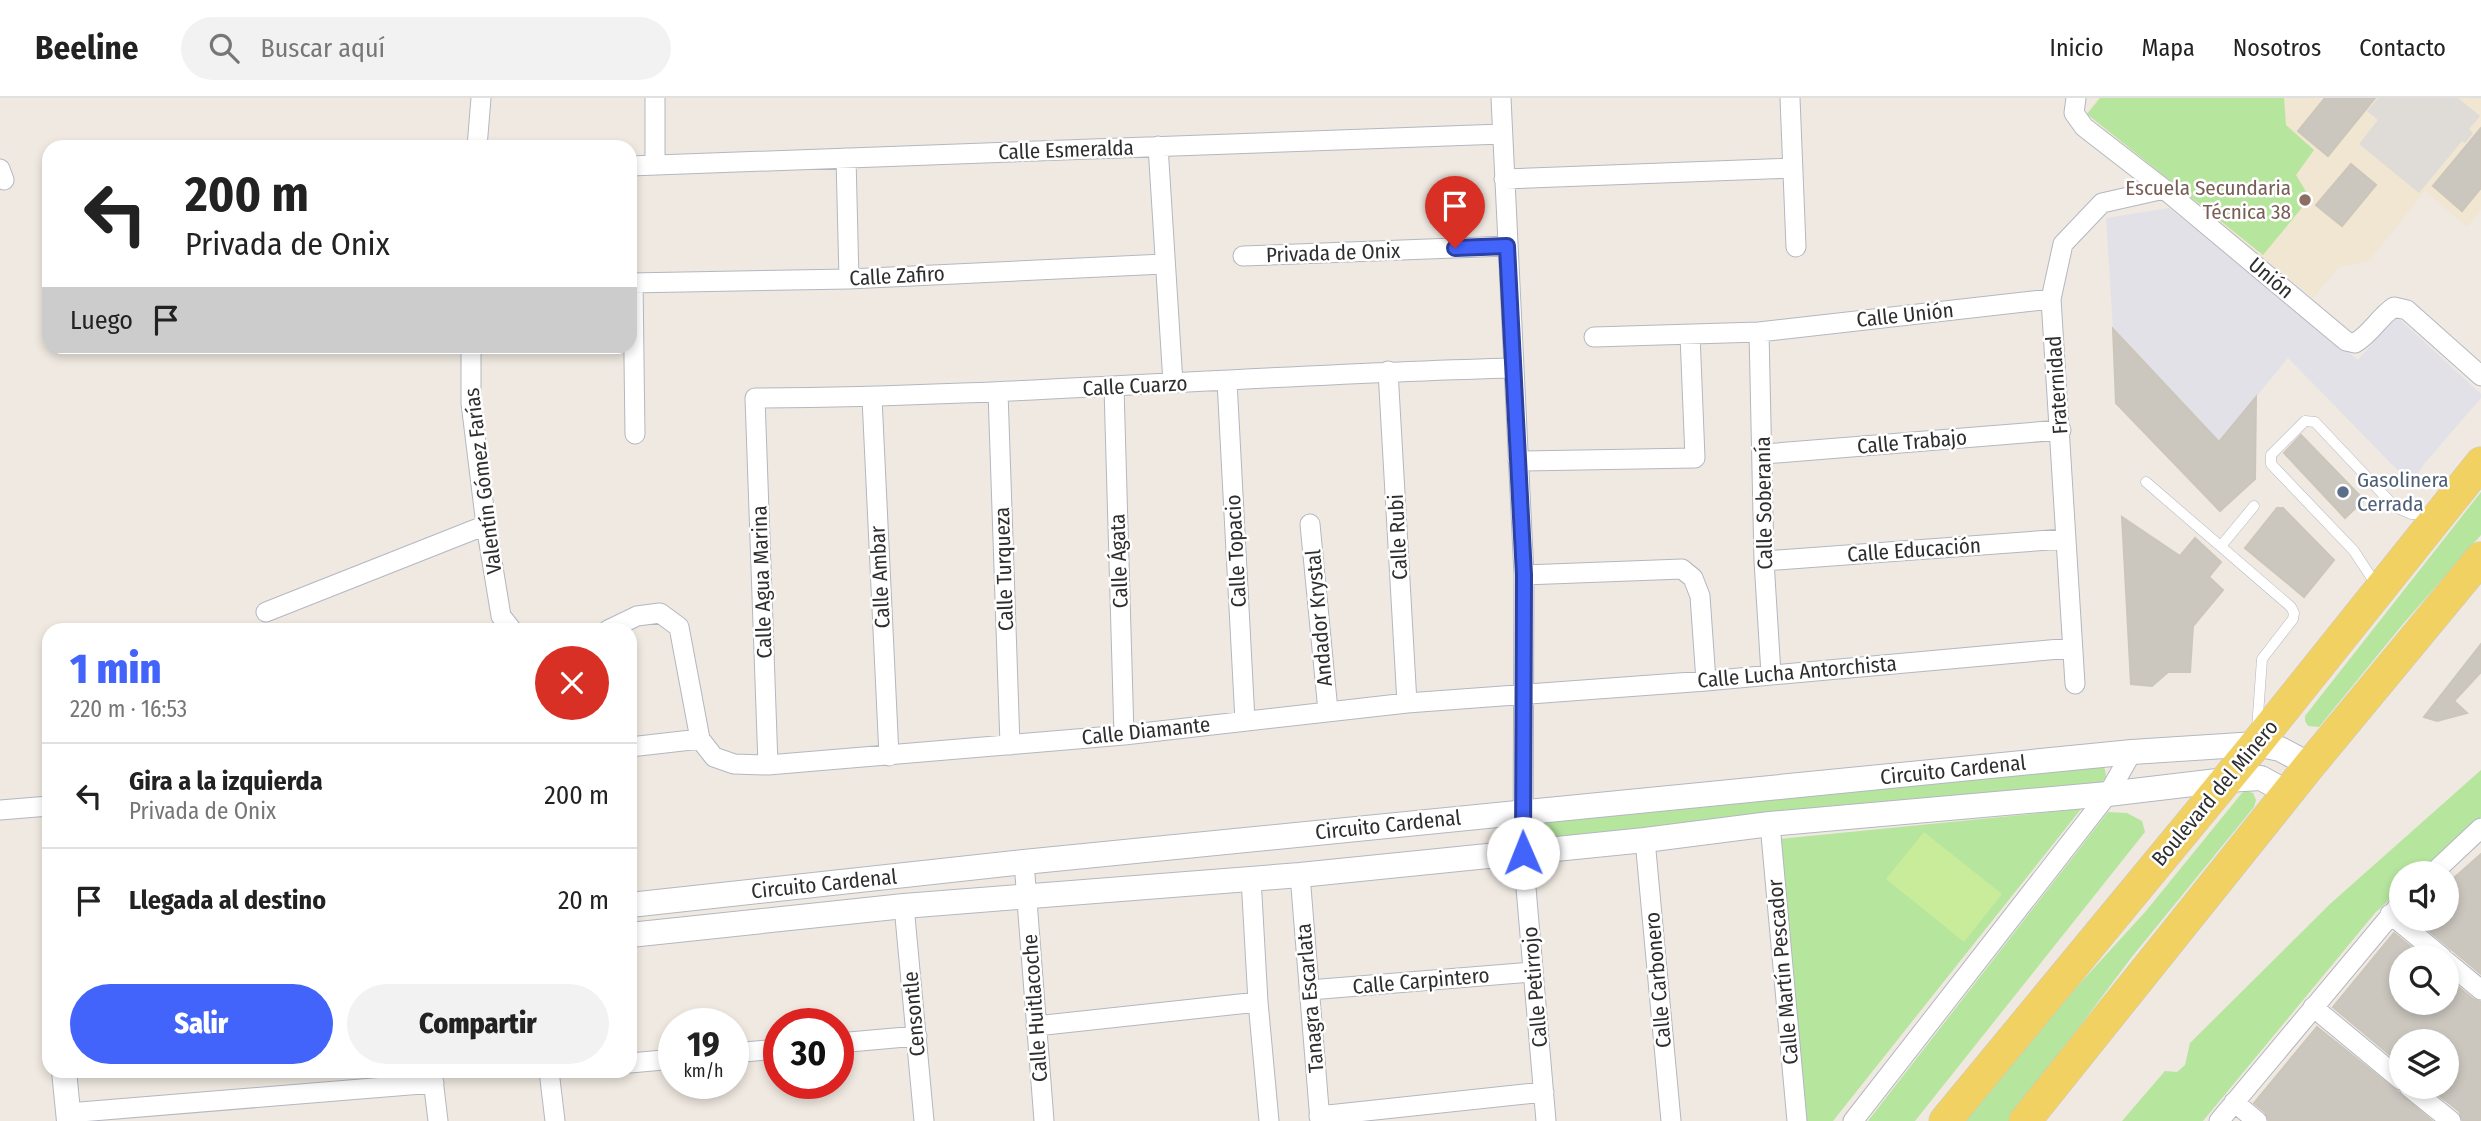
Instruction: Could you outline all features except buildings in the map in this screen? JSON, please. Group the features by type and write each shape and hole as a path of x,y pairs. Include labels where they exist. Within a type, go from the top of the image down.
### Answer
{"main road":[{"name":"Boulevard del Minero","path":"1945,1121 2256,744 2481,463"},
{"path":"2025,1121 2481,558"}],"street":[{"path":"478,140 481,98"},
{"path":"655,98 655,165"},
{"name":"Calle Petirrojo","path":"1500,98 1524,575 1523,853 1546,1121"},
{"path":"1790,98 1796,247"},
{"name":"Unión","path":"2077,98 2074,113 2084,127 2346,341 2355,343 2363,338 2384,314 2394,307 2407,310 2481,376"},
{"name":"Calle Esmeralda","path":"637,166 1502,134"},
{"path":"1158,146 1173,383"},
{"path":"846,158 849,279"},
{"path":"1504,180 1792,168"},
{"name":"Fraternidad","path":"2075,684 2051,299 2063,244 2102,203 2164,190"},
{"name":"Privada de Onix","path":"1243,256 1507,246"},
{"name":"Calle Zafiro","path":"637,283 849,279 1164,264"},
{"name":"Calle Unión","path":"1594,337 1759,332 2051,299"},
{"name":"Calle Soberanía","path":"1759,332 1764,454 1764,561 1771,674"},
{"path":"1518,461 1695,458 1690,335"},
{"name":"Valentín Gómez Farías","path":"471,354 471,403 486,525 506,623"},
{"path":"633,354 635,434"},
{"name":"Calle Cuarzo","path":"755,398 872,398 1114,388 1388,371 1514,368"},
{"name":"Calle Rubi","path":"1388,371 1408,703"},
{"name":"Calle Topacio","path":"1227,382 1245,721"},
{"name":"Calle Ágata","path":"1114,388 1124,735"},
{"name":"Calle Turqueza","path":"998,392 1010,745"},
{"name":"Calle Agua Marina","path":"755,398 768,765"},
{"name":"Calle Ambar","path":"872,398 889,755"},
{"name":"Calle Trabajo","path":"1764,454 2061,430"},
{"name":"Andador Krystal","path":"1310,524 1328,711"},
{"path":"266,612 486,525"},
{"name":"Calle Educación","path":"1764,561 2064,539"},
{"path":"1524,575 1682,569 1693,578 1700,596 1706,681"},
{"path":"622,623 637,616 660,613 679,627 700,739 637,746"},
{"name":"Calle Lucha Antorchista","path":"1524,694 1706,681 2071,648"},
{"name":"Calle Diamante","path":"700,739 714,757 734,764 768,765 1124,735 1328,711 1524,694"},
{"name":"Circuito Cardenal","path":"637,904 1024,862 2132,752 2256,744 2280,749 2311,765"},
{"path":"1853,1121 2108,794 2132,752"},
{"name":"Circuito Cardenal","path":"637,934 904,906 1523,853 1770,824 2108,794 2226,780 2261,778 2288,793"},
{"path":"0,810 42,807"},
{"name":"Calle Martín Pescador","path":"1770,824 1797,1121"},
{"path":"2446,861 2479,832"},
{"name":"Calle Carbonero","path":"1645,840 1671,1121"},
{"name":"Calle Huitlacoche","path":"1024,862 1044,1121"},
{"name":"Tanagra Escarlata","path":"1300,874 1319,1119"},
{"path":"1251,878 1258,1002 1269,1121"},
{"name":"Censontle","path":"904,906 924,1121"},
{"path":"2219,1121 2389,916"},
{"path":"2417,931 2430,945"},
{"name":"Calle Carpintero","path":"1309,990 1533,972"},
{"path":"2459,972 2481,990"},
{"path":"1036,1026 1258,1002"},
{"path":"2313,1007 2389,1070"},
{"path":"854,1042 917,1036"},
{"path":"637,1062 658,1060"},
{"path":"65,1078 68,1117 424,1078"},
{"path":"433,1078 438,1121"},
{"path":"550,1078 555,1121"},
{"path":"1319,1119 1544,1092"},
{"path":"2424,1099 2451,1121"},
{"path":"2234,1102 2257,1121"}],"lane":[{"path":"2379,590 2354,551 2271,464 2271,454 2305,421 2310,420 2315,422 2395,507 2411,514 2441,512"},
{"path":"2146,482 2291,607 2294,613 2293,619 2262,659 2256,744"},
{"path":"2221,546 2254,506"}],"shaded area":[{"name":"Escuela Secundaria Técnica 38","path":"2098,98 2481,98 2481,210 2467,227 2425,191 2369,261 2339,267 2313,298 2086,114"},
{"path":"2378,98 2458,98 2480,116 2469,129 2473,133 2470,137 2465,143 2462,141 2419,193 2359,144 2378,120 2367,111"},
{"path":"2169,208 2358,360 2396,316 2481,394 2481,398 2425,463 2411,484 2288,358 2219,442 2113,329 2106,218"}],"green space":[{"path":"2100,98 2284,98 2286,125 2314,150 2296,175 2310,198 2263,255 2087,114"},
{"path":"2481,492 2481,535 2403,624 2319,727 2308,726 2305,716"},
{"path":"2098,764 2105,769 2106,777 2101,783 1535,840 1533,822"},
{"path":"2481,770 2481,817 2432,861 2389,861 2389,900 2375,913 2203,1121 2122,1121 2165,1071 2177,1072 2185,1065 2190,1043 2330,904"},
{"path":"2246,791 2253,793 2256,800 2254,807 2131,958 2009,1121 1965,1121 2043,1024 2146,911"},
{"path":"2081,809 1833,1121 1804,1121 1779,839"},
{"path":"2108,812 2127,813 2142,821 2145,832 1915,1121 1868,1121"},
{"path":"1924,832 2002,894 1964,942 1886,879"}],"place":[{"name":"Escuela Secundaria Técnica 38","path":"2305,200"},
{"name":"Gasolinera Cerrada","path":"2343,492"}],"route":[{"path":"1455,248 1507,246 1524,575 1523,853"}]}
